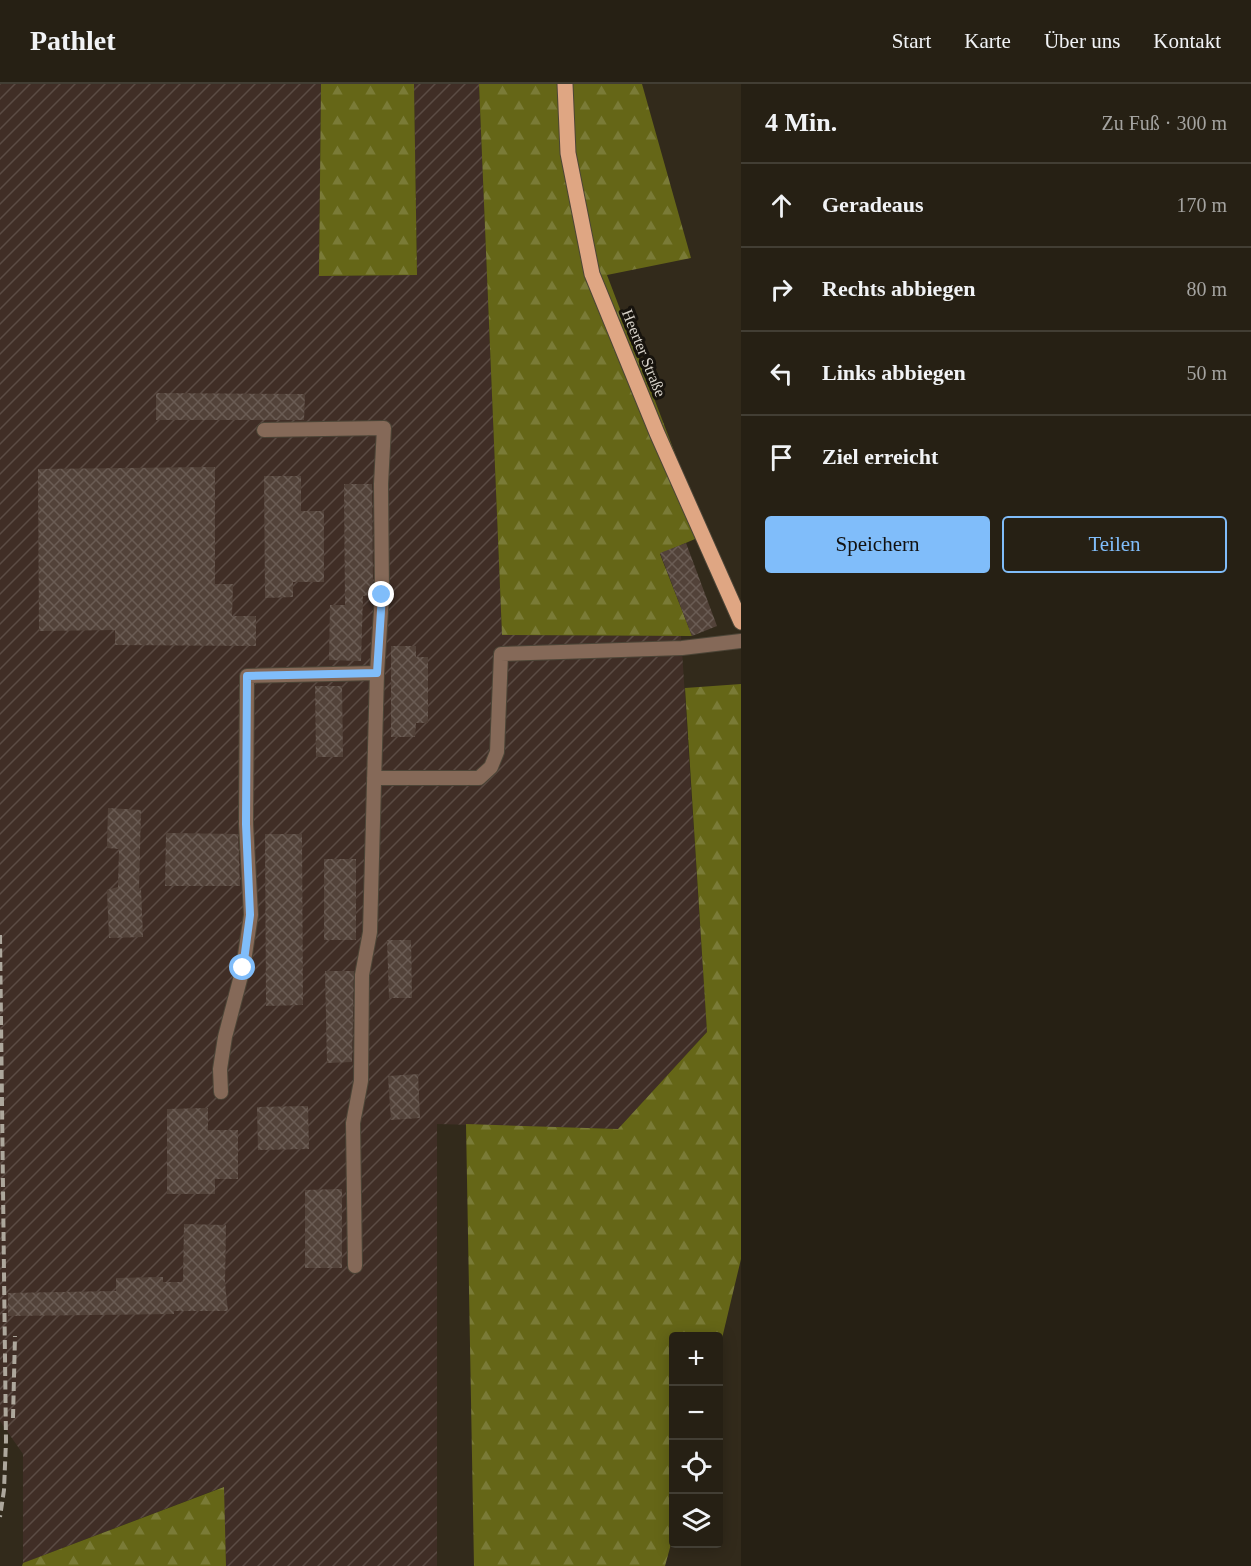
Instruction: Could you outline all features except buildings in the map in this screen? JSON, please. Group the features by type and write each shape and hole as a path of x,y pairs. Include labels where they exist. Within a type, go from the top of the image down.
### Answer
{"main road":[{"name":"Heerter Straße","path":"565,84 568,153 592,274 657,433 741,622"}],"lane":[{"path":"264,430 384,428 381,484 382,595 377,673 370,932 362,975 361,1081 352,1123 355,1266"},
{"path":"374,778 479,778 491,767 497,752 501,654 682,648 741,641"},
{"path":"221,1092 220,1069 243,968 250,915 246,824 247,676 377,673"}],"shaded area":[{"path":"0,84 321,84 319,276 417,275 414,84 479,84 502,635 681,636 707,1032 618,1129 437,1124 437,1566 226,1566 223,1487 23,1563 23,1454 0,1421"}],"green space":[{"path":"321,84 414,84 417,275 319,276"},
{"path":"479,84 642,84 691,258 607,275 689,490 709,533 660,554 692,636 502,635"},
{"path":"741,684 741,1259 723,1334 723,1332 669,1332 670,1548 665,1566 474,1566 466,1124 618,1129 707,1032 685,688"},
{"path":"224,1487 226,1566 22,1566 23,1563"}],"railway":[{"path":"0,935 6,1441 4,1490 0,1517"},
{"path":"13,1418 15,1336"}],"route":[{"path":"243,968 250,915 246,824 247,676 377,673 382,595"}]}
